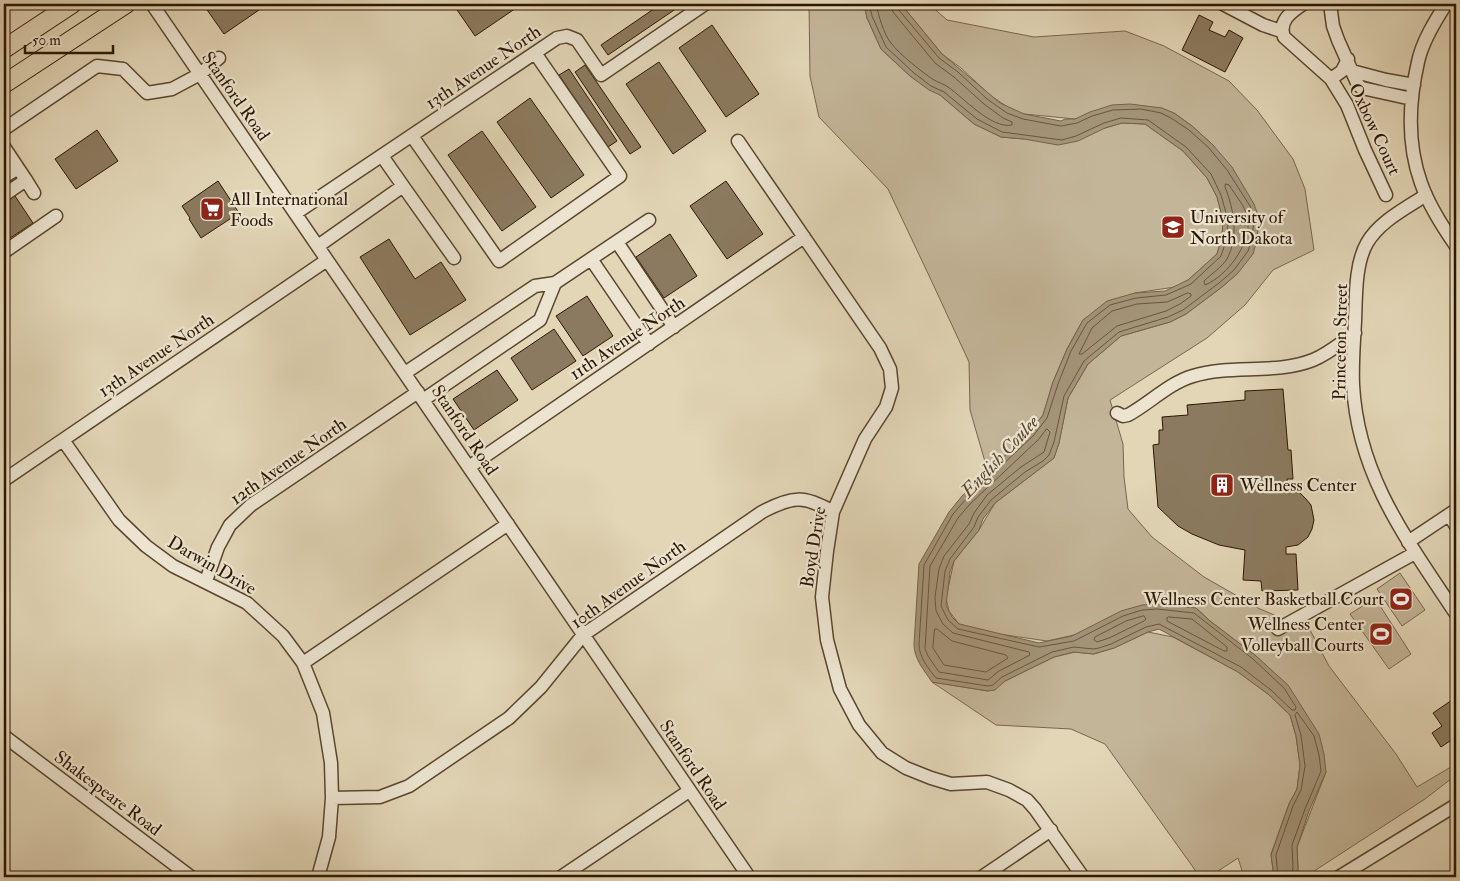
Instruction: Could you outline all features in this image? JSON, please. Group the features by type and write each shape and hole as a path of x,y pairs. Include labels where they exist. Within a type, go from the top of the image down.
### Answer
{"highway":[{"path":"4,49 72,4"},
{"path":"4,84 126,4"}],"street":[{"name":"Stanford Road","path":"152,4 749,877"},
{"name":"13th Avenue North","path":"296,213 558,38 567,36 576,40 601,75 705,4"},
{"name":"Oxbow Court","path":"1223,4 1263,25 1281,31 1289,43 1331,79 1347,105 1368,158 1386,195"},
{"path":"1281,31 1283,22 1303,4"},
{"name":"Oxbow Court","path":"1330,4 1333,26 1358,85 1362,88 1412,99"},
{"path":"1446,4 1434,23 1418,61 1412,99 1411,142 1418,173 1426,195 1442,226 1456,246"},
{"path":"412,136 499,261 620,176 535,53"},
{"path":"4,129 97,66 124,69 147,94 172,89 200,74 219,58"},
{"name":"Oxbow Court","path":"1331,79 1350,65"},
{"name":"Oxbow Court","path":"1350,65 1386,80 1414,85"},
{"name":"Boyd Drive","path":"738,141 880,348 890,370 892,388 886,407 865,440 833,512 822,597 828,640 840,689 859,725 882,753 906,768 951,784 987,782 1009,790 1027,800 1051,830 1083,877"},
{"path":"5,152 34,193"},
{"path":"382,156 454,258"},
{"path":"4,177 18,168"},
{"path":"4,196 26,180"},
{"path":"318,246 403,186"},
{"name":"Princeton Street","path":"1426,195 1379,228 1363,252 1359,271 1354,386 1356,409 1368,461 1379,489 1412,547 1456,614"},
{"path":"4,252 56,216"},
{"path":"405,373 535,286 555,283 650,220"},
{"name":"11th Avenue North","path":"469,467 804,238"},
{"path":"617,242 674,327"},
{"path":"591,259 649,344"},
{"name":"13th Avenue North","path":"4,480 328,260"},
{"name":"12th Avenue North","path":"206,581 218,546 230,525 251,505 540,320 555,283"},
{"path":"1117,413 1123,416 1133,412 1179,382 1192,376 1205,373 1285,368 1302,364 1315,359 1355,333"},
{"name":"Darwin Drive","path":"63,440 119,520 146,546 173,566 206,581 248,604 283,636 304,663 323,713 331,763 332,798 329,836 318,877"},
{"name":"10th Avenue North","path":"332,798 380,797 409,786 510,718 541,688 583,634 762,512 778,503 798,499 816,503 833,512"},
{"path":"1278,629 1412,547 1453,512 1456,526"},
{"path":"304,663 508,524"},
{"name":"Shakespeare Road","path":"4,736 191,877"},
{"path":"561,877 690,791"},
{"path":"1339,877 1456,805"},
{"path":"982,877 1051,830"}],"shaded area":[{"path":"809,4 864,4 867,18 881,49 910,76 940,95 974,124 1001,137 1024,139 1105,128 1122,123 1145,124 1183,151 1207,178 1217,197 1223,220 1222,237 1217,254 1188,280 1175,287 1135,293 1083,320 1067,349 1053,382 1043,415 1030,432 988,472 970,410 969,362 888,189 819,117 810,76"},
{"path":"901,4 929,4 947,20 1034,37 1125,31 1164,46 1229,81 1257,110 1293,159 1305,189 1314,250 1273,270 1245,305 1207,338 1110,400 1123,444 1124,477 1128,509 1152,537 1204,577 1260,609 1310,630 1329,666 1396,754 1417,787 1456,764 1456,775 1425,799 1305,877 1296,877 1298,869 1297,847 1326,772 1287,685 1256,656 1196,608 1047,641 999,634 959,624 949,611 946,598 954,561 979,530 995,503 1054,458 1068,398 1088,364 1121,336 1170,322 1186,314 1238,273 1213,145 1174,113 1075,119 1024,114 1009,108 990,95 961,68 942,54"},
{"name":"Wellness Center Basketball Court","path":"1400,573 1425,610 1402,626 1377,589"},
{"name":"Wellness Center Volleyball Courts","path":"1375,598 1411,654 1389,669 1350,614"},
{"path":"1148,632 1173,637 1238,672 1268,694 1290,715 1296,736 1300,765 1297,789 1289,804 1271,854 1274,877 1244,877 1238,858 1209,877 1200,877 1105,744 1071,729 996,725 932,682 988,691 1054,657 1075,652 1094,654 1114,648"}],"water":[{"path":"864,4 901,4 942,54 1000,103 1024,114 1061,121 1075,119 1112,105 1130,104 1162,108 1174,113 1213,145 1232,167 1254,204 1259,218 1257,240 1253,254 1238,273 1186,314 1170,322 1121,336 1088,364 1068,398 1054,458 995,503 983,519 979,530 954,561 950,572 946,605 952,617 959,624 1039,643 1072,636 1121,611 1142,605 1156,604 1196,608 1256,656 1288,685 1319,734 1326,772 1309,811 1297,847 1298,869 1296,877 1274,877 1271,855 1289,804 1297,789 1300,765 1296,736 1290,715 1268,694 1238,672 1159,629 1148,632 1114,648 1093,654 1074,652 1054,657 1005,681 995,690 988,691 932,682 918,659 914,644 919,564 949,512 962,496 1030,432 1043,415 1053,382 1067,349 1083,320 1107,301 1135,293 1165,291 1188,280 1217,254 1222,237 1223,220 1217,197 1207,178 1183,151 1145,124 1122,123 1105,128 1078,141 1058,145 1001,137 974,124 940,95 929,90 910,76 881,49 867,18"}],"building":[{"path":"203,4 254,4 259,10 224,34"},
{"path":"453,4 522,4 475,36"},
{"path":"661,4 683,4 608,55 601,45"},
{"path":"1199,15 1213,22 1209,30 1225,37 1229,30 1243,38 1225,72 1182,50"},
{"path":"712,25 759,94 726,117 679,48"},
{"path":"659,62 706,131 673,154 626,84"},
{"path":"585,65 641,147 630,154 575,72"},
{"path":"569,69 617,141 608,147 559,75"},
{"path":"530,98 584,175 551,198 497,122"},
{"path":"97,130 118,161 76,189 55,159"},
{"path":"482,131 536,207 502,231 448,155"},
{"path":"218,181 239,213 201,238 182,206"},
{"path":"726,181 763,234 727,259 690,206"},
{"path":"13,193 33,223 4,242 4,200"},
{"path":"670,234 697,276 664,298 636,257"},
{"path":"389,239 415,279 441,262 466,300 410,335 360,257"},
{"path":"587,296 613,336 583,356 556,316"},
{"path":"554,329 576,361 532,390 511,358"},
{"path":"497,370 518,400 474,430 453,399"},
{"name":"Wellness Center","path":"1283,389 1288,450 1291,450 1293,479 1287,479 1288,491 1300,493 1306,499 1311,505 1314,520 1308,537 1298,545 1286,547 1286,554 1296,554 1298,590 1262,591 1261,581 1243,580 1245,550 1219,545 1192,534 1178,526 1158,507 1153,445 1159,444 1159,430 1163,430 1162,417 1188,415 1187,405 1245,400 1245,391"},
{"path":"1452,700 1456,707 1456,744 1453,739 1441,747 1432,733 1442,726 1433,713"}],"place":[{"name":"All International Foods","path":"212,209"},
{"name":"University of North Dakota","path":"1173,227"},
{"name":"Wellness Center","path":"1222,485"},
{"name":"Wellness Center Basketball Court","path":"1401,599"},
{"name":"Wellness Center Volleyball Courts","path":"1381,634"}],"water label":[{"name":"English Coulee","path":"999,456"}]}
